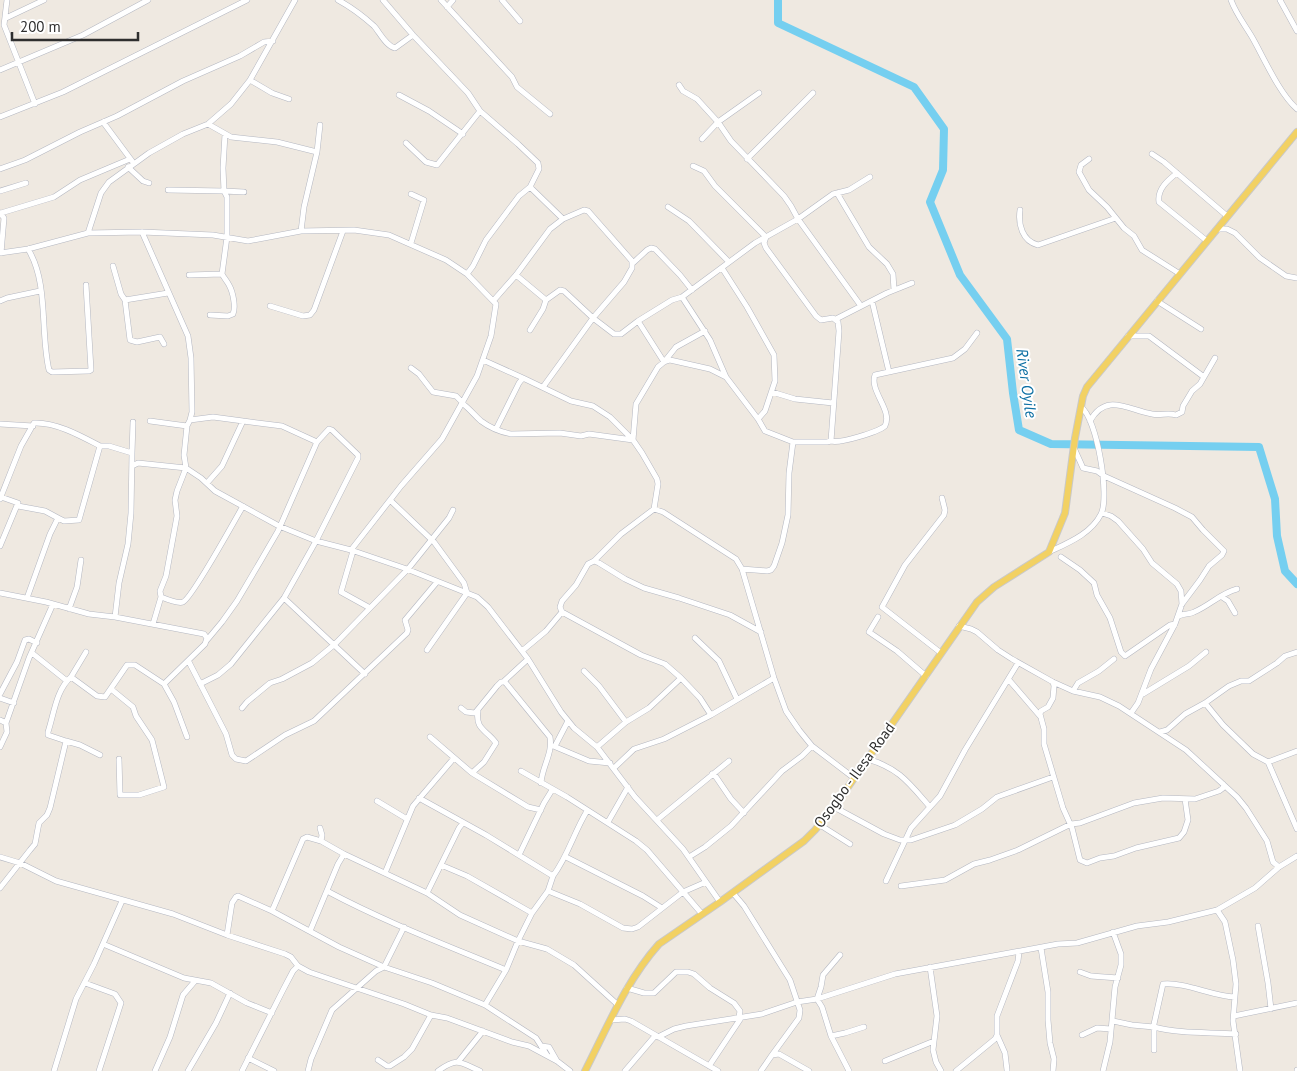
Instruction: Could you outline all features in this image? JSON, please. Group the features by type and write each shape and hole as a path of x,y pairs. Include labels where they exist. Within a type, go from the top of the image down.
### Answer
{"main road":[{"path":"1049,552 1065,513 1081,408 1084,396 1092,380 1297,132"},
{"name":"Osogbo - Ilesa Road","path":"585,1071 627,988 640,966 659,944 804,841 834,807 977,602 990,591 1049,552"}],"street":[{"path":"7,0 6,18 2,26 19,62 35,104"},
{"path":"6,18 44,0"},
{"path":"0,70 83,35 148,0"},
{"path":"0,117 35,104 247,0"},
{"path":"295,0 250,80 231,104 208,124 175,138 132,161 80,180 54,197 0,213 4,218 0,253 28,249 88,233 142,232 213,235 248,241 301,231 343,231 381,233 446,260 467,274 496,304 484,360 463,404 442,439 390,500 352,551 341,592 370,608"},
{"path":"338,0 352,8 374,26 391,47 395,48 413,35"},
{"path":"383,0 468,94 480,112 518,144 538,164 539,169 530,187 520,196 486,240 467,274"},
{"path":"441,0 512,78 517,88 550,114"},
{"path":"447,7 453,0"},
{"path":"502,0 520,20"},
{"path":"1231,0 1237,14 1282,91 1297,108"},
{"path":"1280,0 1297,30"},
{"path":"0,169 25,160 183,81 240,56 264,42 273,40"},
{"path":"250,80 272,93 289,98"},
{"path":"679,85 688,95 697,99 718,122 731,141 784,196 798,219 860,306"},
{"path":"702,139 718,122 759,93"},
{"path":"747,158 813,93"},
{"path":"399,95 429,111 463,134"},
{"path":"406,143 426,162 437,165 480,112"},
{"path":"103,122 132,161"},
{"path":"208,124 230,137 277,142 317,152"},
{"path":"301,231 304,207 317,152 320,125"},
{"path":"210,315 228,316 235,311 232,292 222,274 226,238 226,197 223,168 225,134"},
{"path":"1152,154 1228,216"},
{"path":"1089,159 1080,167 1079,172 1089,190 1134,236 1142,250 1180,274"},
{"path":"88,233 101,193 109,182 128,167 132,161"},
{"path":"693,166 704,171 716,186 766,237"},
{"path":"128,167 143,181 149,183"},
{"path":"1177,173 1163,187 1158,199 1159,202 1207,241"},
{"path":"530,330 543,309 546,300 560,290 564,291 593,318 614,334 621,334 672,300 682,297 729,262 766,237 798,219 833,194 849,190 870,177"},
{"path":"0,191 26,183"},
{"path":"530,187 563,219"},
{"path":"168,190 244,192"},
{"path":"837,193 869,247 887,264 893,274 894,290"},
{"path":"411,194 424,200 411,244"},
{"path":"668,207 690,222 729,262"},
{"path":"494,300 516,275 538,242 550,229 563,219 584,210 588,211 633,263"},
{"path":"1020,210 1019,219 1022,230 1027,238 1038,245 1116,218"},
{"path":"1218,229 1227,229 1235,233 1260,258 1286,276 1297,278"},
{"path":"270,306 303,316 310,315 314,310 343,231"},
{"path":"142,232 188,336 191,358 190,420 187,426 184,455 186,468 177,491 177,516 166,576 160,591 161,597 153,624"},
{"path":"766,237 764,243 766,248 816,316 821,320 836,319 912,283"},
{"path":"28,249 38,270 45,355 49,370 56,373 89,371 92,367 86,285"},
{"path":"543,388 593,318 624,282 633,263 646,250 655,249 692,290"},
{"path":"113,266 121,294 125,300 130,340 137,342 160,337 164,344"},
{"path":"722,268 747,306 774,355 775,381 765,411 758,419"},
{"path":"189,275 222,274"},
{"path":"516,275 546,300"},
{"path":"0,302 7,298 40,291"},
{"path":"125,300 168,293"},
{"path":"682,297 705,331 724,368 726,378"},
{"path":"872,301 889,372"},
{"path":"1157,301 1201,329"},
{"path":"831,440 839,331 836,319"},
{"path":"638,321 664,362"},
{"path":"633,440 636,404 658,368 676,347 705,331"},
{"path":"664,362 677,361 710,369 726,378 765,431 793,442 828,442 831,440 839,442 885,426 886,419 873,378 875,375 953,358 965,349 977,334"},
{"path":"1128,336 1149,336 1204,377"},
{"path":"1090,421 1094,413 1109,404 1158,415 1170,413 1176,415 1182,412 1187,398 1200,384 1215,358"},
{"path":"484,360 571,401 598,409 610,417 642,452 658,484 654,509 621,534 594,561 588,564 576,585 560,606 562,612 641,655 665,664 700,698 711,715"},
{"path":"411,368 419,374 433,392 456,396 482,422 511,434 560,433 581,436 589,434 633,440"},
{"path":"496,429 523,378"},
{"path":"772,392 795,400 833,403"},
{"path":"1049,552 1081,536 1094,525 1102,513 1104,476 1090,421 1087,413 1081,408"},
{"path":"190,420 213,417 282,426 317,442"},
{"path":"207,483 222,466 243,420"},
{"path":"150,421 187,426"},
{"path":"100,446 79,520 64,521 45,511 18,506 18,503 0,498 4,479 34,423 42,422 64,429 100,446 109,446 132,453"},
{"path":"115,618 119,583 128,544 131,513 133,422"},
{"path":"0,424 33,426"},
{"path":"164,684 173,674 189,662 237,601 279,526 317,442 330,429 358,455 358,458 316,541 284,598 231,664 218,675 200,684"},
{"path":"742,569 767,571 772,570 774,566 782,543 788,515 789,473 793,442"},
{"path":"1074,448 1084,468 1097,471 1104,476 1173,506 1192,517 1224,551 1209,566 1182,604"},
{"path":"132,466 138,463 186,468 215,491 279,526 316,541 408,570 477,597 488,607 528,659 568,721 597,747 628,787 689,857 720,902"},
{"path":"941,653 882,607 905,565 944,514 942,498"},
{"path":"390,500 432,539 464,583 467,593"},
{"path":"0,546 18,506"},
{"path":"161,597 180,602 185,600 243,506"},
{"path":"654,509 663,512 736,559 742,569 774,678 786,711 812,746 854,778"},
{"path":"242,708 270,683 312,664 335,644 408,570 449,518 453,510"},
{"path":"1102,513 1118,521 1143,549 1152,563 1177,584 1181,591 1182,604 1179,616 1131,714"},
{"path":"27,598 50,534 58,518"},
{"path":"1062,558 1080,570 1094,583 1110,618 1121,652 1125,656 1170,625 1175,624"},
{"path":"69,609 76,587 81,560"},
{"path":"594,561 644,588 730,615 761,632"},
{"path":"189,662 226,734 232,756 246,761 285,735 314,721 366,674 407,633 405,620 437,582"},
{"path":"1179,616 1182,614 1192,614 1237,590"},
{"path":"427,650 467,593"},
{"path":"1,595 27,598 89,614 204,634 207,640"},
{"path":"1222,597 1228,601 1235,613"},
{"path":"284,598 366,674"},
{"path":"0,746 7,732 6,723 32,653 53,604"},
{"path":"522,651 546,631 562,612"},
{"path":"878,617 869,632 897,651 926,676"},
{"path":"959,626 977,632 998,650 1053,682 1073,691 1100,697 1131,714 1192,755 1246,808 1267,841 1273,862 1279,867"},
{"path":"695,638 719,661 737,699"},
{"path":"0,694 17,662 25,640 37,643"},
{"path":"86,652 59,694 48,735 100,755"},
{"path":"1142,694 1188,666 1206,652"},
{"path":"32,653 69,679 100,697 105,697 127,665 135,665 164,684 174,702 187,737"},
{"path":"1160,732 1229,686 1241,681 1249,681 1285,656 1296,654"},
{"path":"472,773 484,762 496,743 479,725 477,719 478,711 497,686 528,659"},
{"path":"1073,691 1078,682 1099,671 1114,659"},
{"path":"886,881 915,822 940,796 965,750 1018,663"},
{"path":"584,671 599,686 626,722"},
{"path":"597,747 626,722 649,708 681,678"},
{"path":"614,768 634,749 664,739 711,715 774,678"},
{"path":"1009,680 1040,716 1044,729 1044,744 1053,777 1063,808 1071,824 1080,860 1087,863 1136,848 1179,838 1184,832 1188,820 1185,799"},
{"path":"503,682 511,688 547,731 553,746 569,754 589,760 610,763"},
{"path":"1040,716 1041,711 1048,707 1053,698 1053,682"},
{"path":"111,689 132,708 152,740 164,787 139,796 120,795 119,759"},
{"path":"0,698 14,703"},
{"path":"1205,703 1223,725 1253,754 1268,762 1297,829"},
{"path":"461,708 471,713 478,711"},
{"path":"0,720 6,723"},
{"path":"541,783 541,775 553,746 568,721"},
{"path":"430,737 472,773 528,807 541,810"},
{"path":"0,888 35,844 39,823 48,815 66,741"},
{"path":"689,857 731,826 782,771 812,746"},
{"path":"1268,762 1297,751"},
{"path":"384,873 418,798 454,758"},
{"path":"867,759 883,764 899,774 930,807"},
{"path":"657,820 729,761"},
{"path":"521,771 624,832 647,850 702,914"},
{"path":"712,774 744,813"},
{"path":"834,807 877,831 908,839 955,825 997,798 1053,777"},
{"path":"902,886 945,880 974,864 995,859 1025,848 1071,824 1134,803 1174,797 1194,799 1223,788 1223,784"},
{"path":"608,822 628,787"},
{"path":"519,855 552,790"},
{"path":"418,798 553,876"},
{"path":"377,801 407,819"},
{"path":"485,1005 506,970 518,940 532,913 548,891 553,876 566,857 578,827 587,811"},
{"path":"427,893 463,823"},
{"path":"820,824 850,844"},
{"path":"320,828 321,841"},
{"path":"272,911 303,839 307,837 321,841 344,854 427,893 460,914 518,940 547,949 574,964 618,1005"},
{"path":"310,931 344,854"},
{"path":"625,1071 656,1037 674,1029 762,1014 895,974 1058,944 1077,943 1138,926 1168,922 1217,910 1256,888 1279,867 1297,856"},
{"path":"0,857 20,863 56,881 174,914 291,957 298,966 315,974 529,1046 557,1061 570,1071"},
{"path":"566,857 662,908"},
{"path":"441,865 467,876 532,913"},
{"path":"548,891 580,904 626,929 632,929 638,927 683,892 706,882"},
{"path":"328,891 351,904 506,970"},
{"path":"733,893 744,906 790,980 800,1010 798,1018 761,1071"},
{"path":"227,935 232,904 238,896 384,967 432,983 485,1005 536,1038 548,1056"},
{"path":"54,1071 76,1000 122,901"},
{"path":"1217,910 1223,917 1228,931 1235,978 1234,1016 1240,1071"},
{"path":"1258,926 1271,1009"},
{"path":"308,1071 328,1016 340,1002 384,967 404,927"},
{"path":"1103,1071 1113,1021 1113,1000 1122,960 1113,932"},
{"path":"103,944 163,971 195,981 211,983 270,1014"},
{"path":"1041,948 1048,992 1048,1020 1050,1043 1054,1059 1053,1071"},
{"path":"1007,1070 1005,1053 997,1035 996,1016 1018,961 1019,952"},
{"path":"817,999 823,975 840,955"},
{"path":"242,1071 286,983 298,966"},
{"path":"930,967 937,1016 933,1050 941,1071"},
{"path":"627,988 644,993 654,993 676,972 688,972 694,974 734,1003 740,1011 740,1018 710,1066"},
{"path":"1080,972 1091,976 1118,978"},
{"path":"155,1071 170,1037 183,995 195,981"},
{"path":"85,983 114,994 121,1003 99,1071"},
{"path":"1154,1050 1154,1026 1163,984 1183,986 1215,995 1235,997"},
{"path":"188,1071 206,1037 216,1023 230,993"},
{"path":"817,999 849,1071"},
{"path":"1234,1016 1297,1003"},
{"path":"378,1060 390,1066 404,1057 412,1049 431,1014"},
{"path":"611,1020 625,1019 631,1021 718,1071"},
{"path":"1113,1021 1132,1025 1154,1026 1181,1032 1236,1034"},
{"path":"832,1036 845,1034 864,1027"},
{"path":"1082,1035 1098,1028 1111,1029"},
{"path":"458,1062 483,1031"},
{"path":"956,1071 995,1039 997,1035"},
{"path":"884,1061 934,1041"},
{"path":"541,1046 547,1046 552,1049 557,1061"},
{"path":"772,1055 779,1054 809,1071"},
{"path":"248,1058 274,1071"},
{"path":"438,1071 451,1062 458,1062 480,1071"}],"waterway":[{"name":"River Oyile","path":"778,0 778,23 914,87 944,129 943,170 930,202 960,275 1007,339 1019,430 1051,444 1259,447 1275,499 1277,536 1285,571 1297,584"}]}
